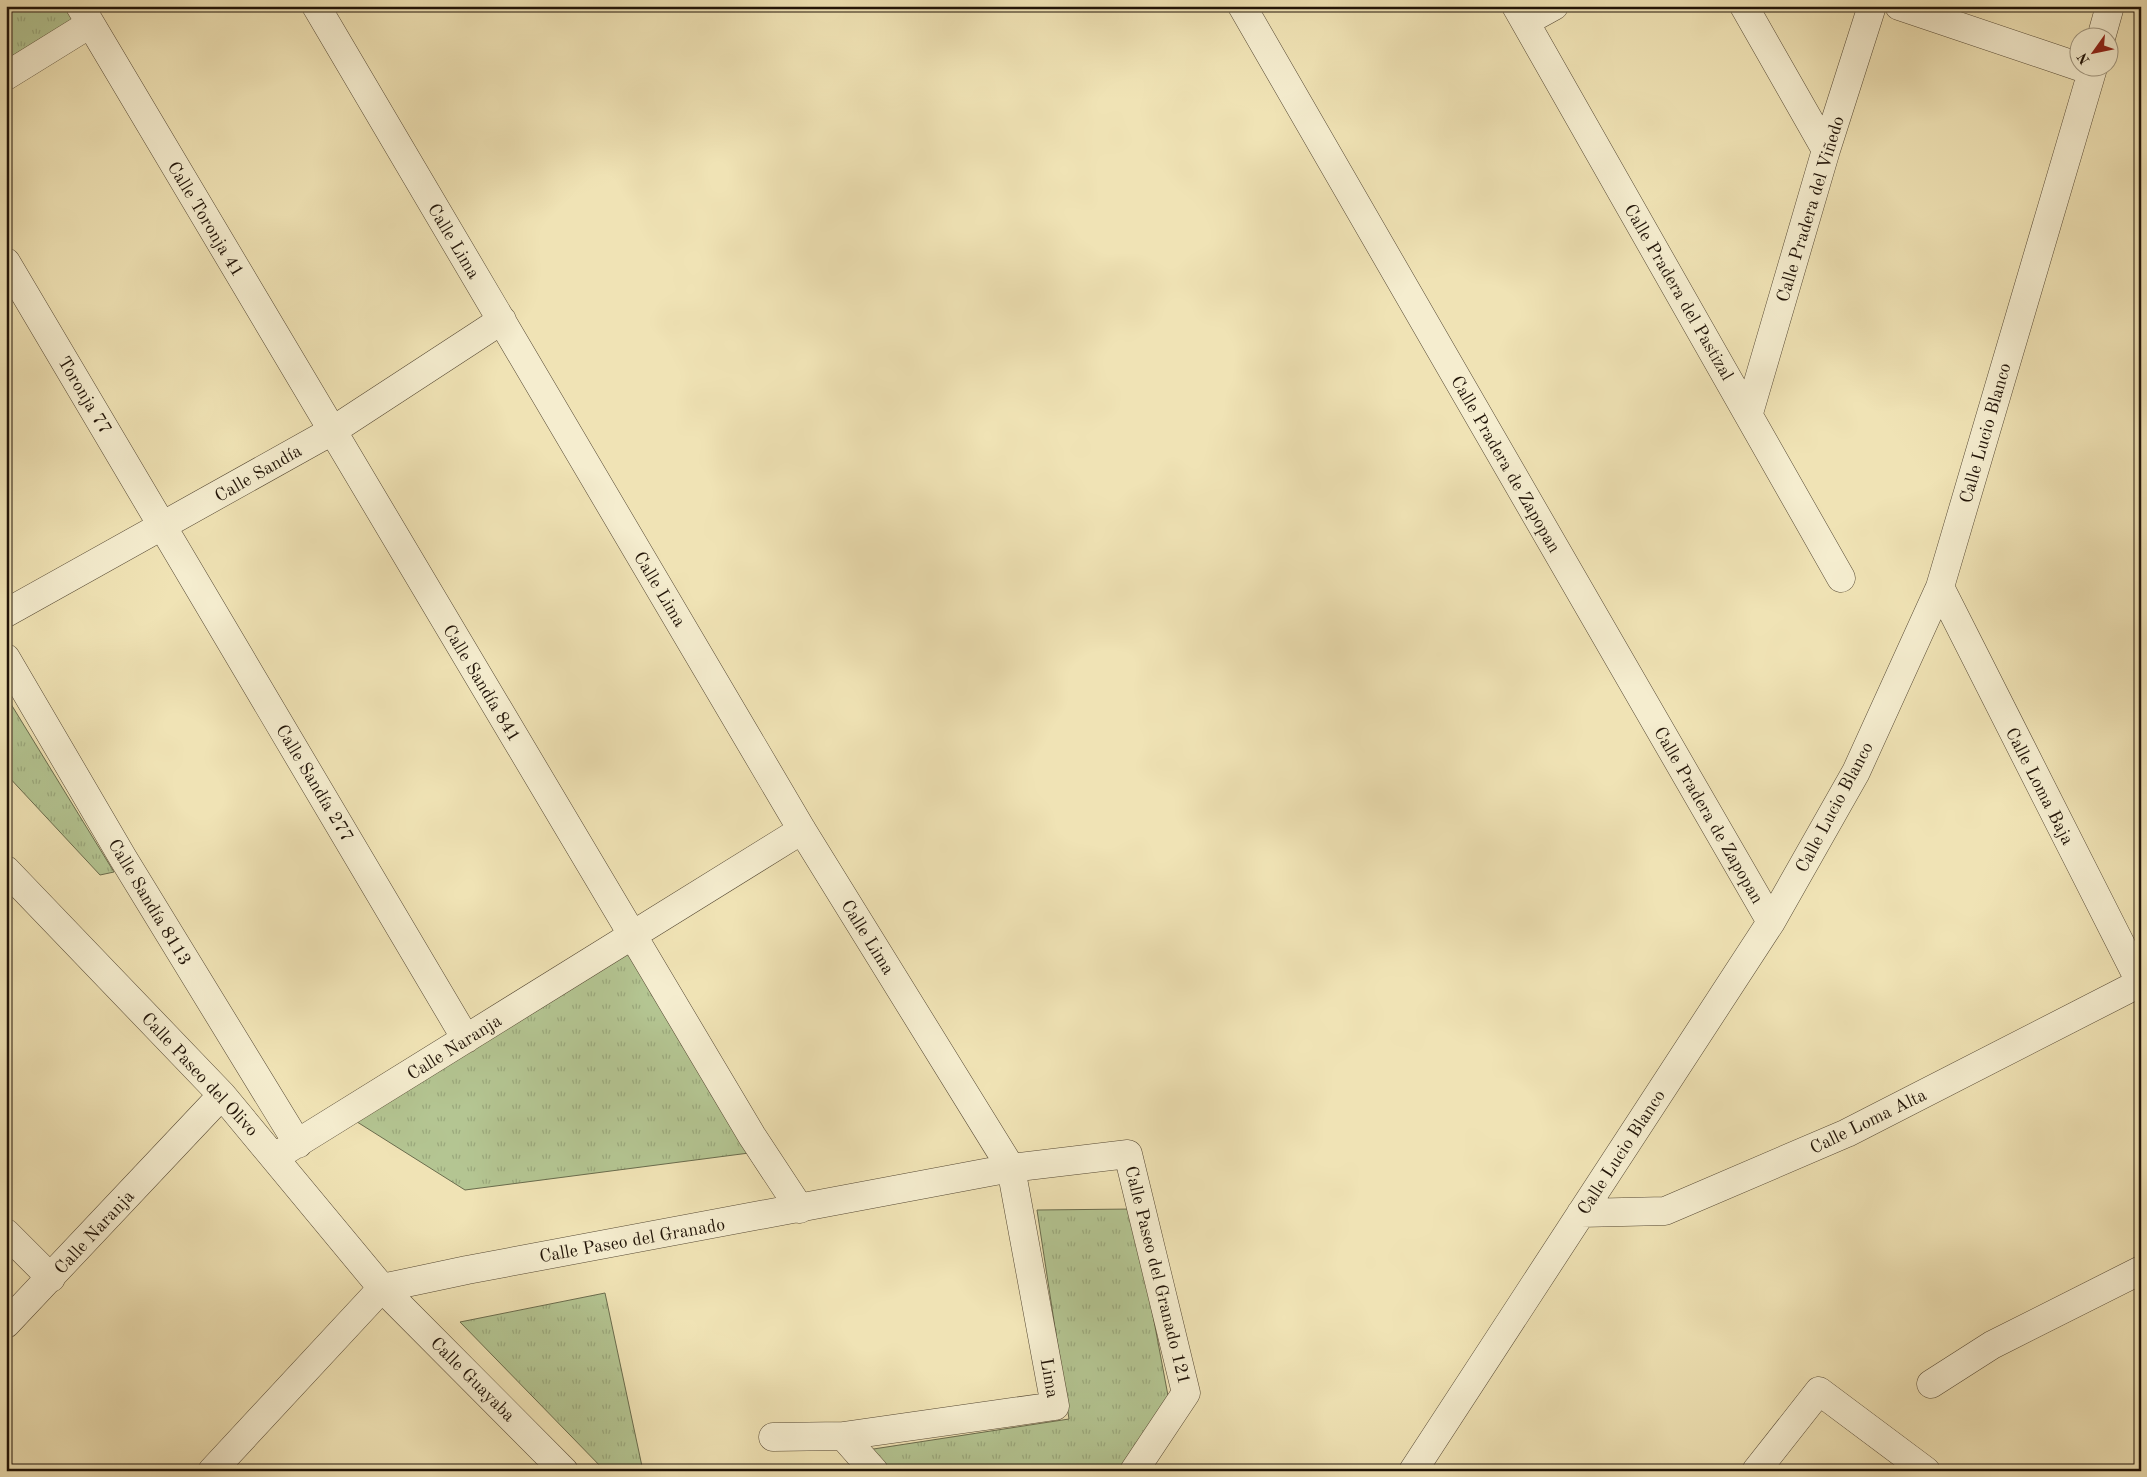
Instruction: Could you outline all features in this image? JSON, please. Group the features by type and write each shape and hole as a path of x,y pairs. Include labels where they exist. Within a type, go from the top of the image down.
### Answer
{"street":[{"name":"Calle Lima","path":"316,6 802,830 1011,1168"},
{"name":"Calle Pradera de Zapopan","path":"1242,6 1771,922"},
{"path":"1521,14 1554,6"},
{"path":"1744,6 1826,150"},
{"name":"Calle Pradera del Viñedo","path":"1749,413 1826,150 1872,6"},
{"path":"1899,6 2070,63"},
{"path":"2104,28 2110,6"},
{"name":"Calle Pradera del Pastizal","path":"1521,14 1841,578"},
{"path":"6,76 85,15"},
{"name":"Calle Toronja 41","path":"85,15 332,431"},
{"name":"Calle Lucio Blanco","path":"1413,1471 1771,922 1856,772 1940,588 2083,78"},
{"name":"Toronja 77","path":"6,262 163,527"},
{"name":"Calle Sandía","path":"6,613 332,431 502,320"},
{"name":"Calle Sandía 841","path":"332,431 632,935"},
{"name":"Calle Sandía 277","path":"163,527 466,1039"},
{"name":"Calle Loma Baja","path":"1940,588 2140,984"},
{"name":"Calle Sandía 8113","path":"6,658 123,858 298,1144"},
{"name":"Calle Naranja","path":"275,1157 802,830"},
{"name":"Calle Paseo del Olivo","path":"6,870 222,1094 382,1288"},
{"path":"632,935 752,1136 800,1209"},
{"name":"Calle Loma Alta","path":"1581,1213 1665,1211 1847,1133 2140,984"},
{"name":"Calle Naranja","path":"6,1324 222,1094"},
{"name":"Calle Paseo del Granado","path":"382,1288 467,1270 1011,1168 1128,1154"},
{"name":"Calle Paseo del Granado 121","path":"1128,1154 1186,1393 1134,1471"},
{"name":"Lima","path":"773,1437 843,1436 1055,1406 1011,1168"},
{"path":"6,1233 51,1278"},
{"path":"1931,1384 1992,1345 2141,1270"},
{"path":"212,1471 382,1288"},
{"name":"Calle Guayaba","path":"382,1288 557,1468"},
{"path":"1756,1471 1819,1391 1926,1471"},
{"path":"843,1436 874,1471"}],"green space":[{"path":"6,6 66,6 79,26 6,70"},
{"path":"6,696 114,872 100,875 6,774"},
{"path":"627,949 749,1153 465,1190 354,1120"},
{"path":"1133,1209 1169,1401 1122,1471 888,1471 867,1450 1069,1419 1037,1210"},
{"path":"605,1293 643,1471 605,1471 460,1322"}]}
